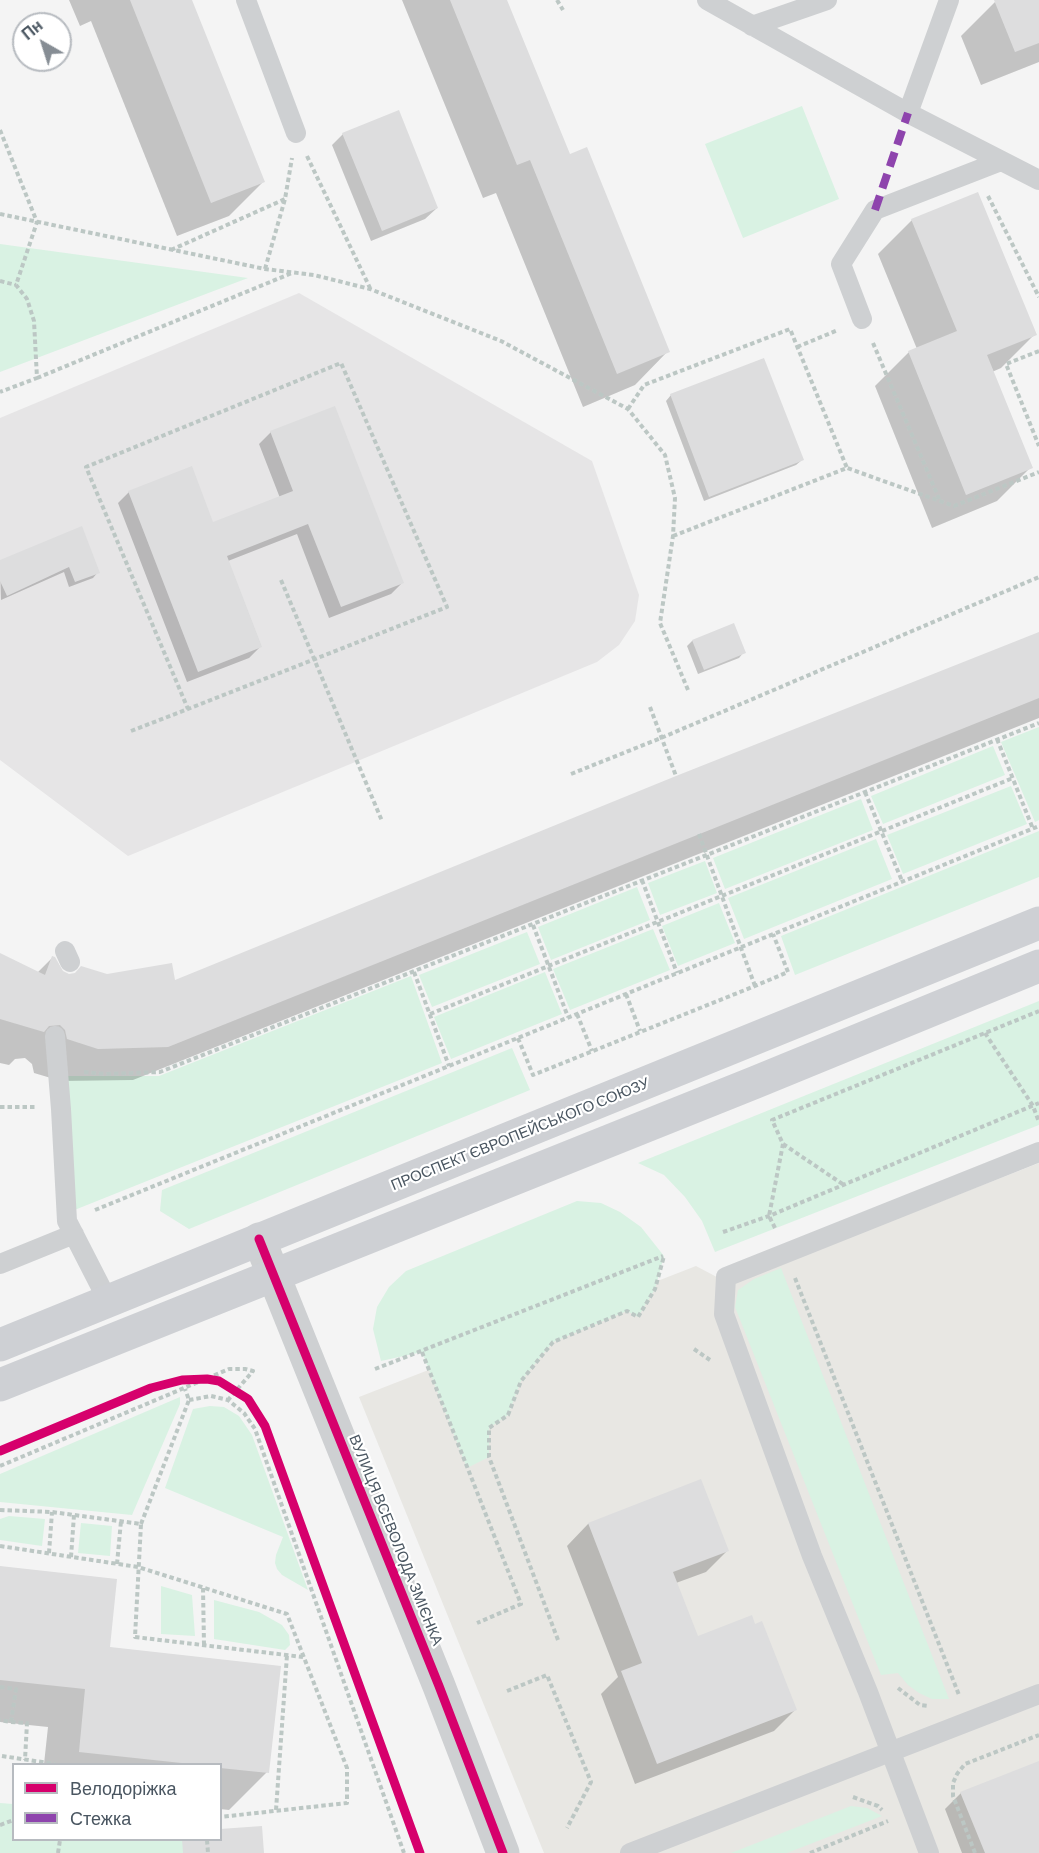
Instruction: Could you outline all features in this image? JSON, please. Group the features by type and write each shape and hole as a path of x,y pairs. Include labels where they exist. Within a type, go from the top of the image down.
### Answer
{"main road":[{"name":"ПРОСПЕКТ ЄВРОПЕЙСЬКОГО СОЮЗУ","path":"0,1345 1039,922"},
{"path":"0,1386 1039,966"}],"street":[{"name":"ВУЛИЦЯ ВСЕВОЛОДА ЗМІЄНКА","path":"259,1239 439,1686 503,1853"}],"lane":[{"path":"246,0 296,134"},
{"path":"707,0 908,113 1039,180"},
{"path":"752,26 827,0"},
{"path":"908,113 949,0"},
{"path":"862,319 841,264 875,210 1001,161"},
{"path":"55,1036 70,1227 108,1301"},
{"path":"929,1853 812,1556 724,1314 726,1277 1039,1152"},
{"path":"0,1264 70,1227"},
{"path":"630,1853 1039,1694"}],"path":[{"path":"557,0 563,10"},
{"path":"0,130 38,222 15,285"},
{"path":"265,269 285,199 296,134"},
{"path":"296,134 370,289"},
{"path":"976,171 1039,297"},
{"path":"170,250 285,199"},
{"path":"0,214 265,269 314,275 370,289 501,341 628,410 665,455 675,498 660,623 688,690"},
{"path":"0,392 292,273"},
{"path":"0,281 15,285 27,299 34,321 37,378"},
{"path":"797,347 862,319 940,501"},
{"path":"628,410 644,385 790,329 847,468"},
{"path":"1039,351 1006,364 1039,446"},
{"path":"131,731 188,709 315,658 447,607 341,363 86,467 188,709"},
{"path":"672,536 847,468 954,506 1039,472"},
{"path":"572,774 1039,577"},
{"path":"281,580 382,821"},
{"path":"650,707 676,776"},
{"path":"58,1070 105,1074 160,1072 1039,723"},
{"path":"997,739 1033,829"},
{"path":"430,1014 1013,778"},
{"path":"866,792 902,881"},
{"path":"70,1227 449,1066 1039,826"},
{"path":"699,834 755,986"},
{"path":"642,880 677,973"},
{"path":"533,924 568,1017"},
{"path":"518,1038 533,1075 755,986 788,972 773,934"},
{"path":"414,972 449,1066"},
{"path":"626,994 640,1031"},
{"path":"844,1185 783,1144 772,1120 1039,1011"},
{"path":"577,1014 592,1051"},
{"path":"986,1033 1033,1106 1039,1122"},
{"path":"723,1232 769,1216 1039,1103"},
{"path":"769,1216 783,1144"},
{"path":"375,1369 664,1256 655,1289 638,1317 627,1311 553,1342 521,1382 508,1414 489,1428 489,1457 558,1640"},
{"path":"795,1278 962,1702"},
{"path":"422,1352 521,1604 477,1623"},
{"path":"0,1466 229,1369 253,1371 231,1389 228,1400"},
{"path":"172,1382 207,1379 231,1389"},
{"path":"185,1389 189,1400 141,1524 135,1637 303,1657"},
{"path":"189,1400 211,1396 228,1400 244,1413 255,1429 404,1853"},
{"path":"0,1510 52,1512 141,1524"},
{"path":"49,1553 52,1512"},
{"path":"71,1557 74,1515"},
{"path":"117,1564 121,1521"},
{"path":"0,1546 138,1568 287,1614 346,1768 347,1803 222,1817"},
{"path":"203,1588 204,1646"},
{"path":"276,1810 287,1655"},
{"path":"507,1691 547,1675 591,1782 567,1828"},
{"path":"893,1683 920,1705 930,1706"},
{"path":"0,1687 16,1689 11,1722"},
{"path":"0,1720 27,1723 25,1760"},
{"path":"975,1853 953,1796 953,1783 957,1773 965,1764 1039,1735"},
{"path":"2,1756 47,1763"},
{"path":"810,1853 891,1820 878,1806 851,1797"}],"shaded area":[{"path":"299,293 592,461 639,595 635,621 619,645 597,662 128,856 0,760 0,418"},
{"path":"1039,1163 1039,1853 544,1853 359,1397 696,1266 730,1284"}],"green space":[{"path":"802,106 839,199 743,238 705,144"},
{"path":"0,244 248,278 0,372"},
{"path":"1039,727 1039,820 1035,822 1001,742"},
{"path":"993,746 1005,775 883,824 871,796"},
{"path":"1011,786 1027,824 903,874 887,835"},
{"path":"861,799 873,830 725,889 713,858"},
{"path":"1039,831 1039,877 795,975 781,936"},
{"path":"876,839 892,879 744,939 728,898"},
{"path":"705,861 717,893 660,915 648,883"},
{"path":"637,887 650,920 551,960 538,927"},
{"path":"719,903 735,943 678,966 662,926"},
{"path":"653,929 670,970 570,1010 553,969"},
{"path":"527,932 540,964 432,1007 419,975"},
{"path":"545,972 562,1014 451,1059 434,1017"},
{"path":"411,976 442,1063 72,1211 64,1076 159,1076"},
{"path":"1039,1001 1039,1125 715,1252 702,1221 685,1197 664,1175 638,1163"},
{"path":"512,1048 530,1090 189,1229 160,1211 162,1190"},
{"path":"577,1201 601,1203 620,1212 641,1227 664,1256 655,1289 638,1317 627,1311 553,1342 521,1381 508,1415 489,1428 489,1457 467,1468 422,1352 381,1361 373,1329 377,1307 389,1287 406,1271"},
{"path":"781,1268 949,1699 932,1699 919,1693 898,1673 881,1675 735,1307 738,1290 754,1279"},
{"path":"180,1397 180,1404 132,1515 0,1502 0,1474"},
{"path":"210,1406 224,1407 239,1416 252,1435 308,1590 282,1575 277,1569 276,1555 283,1537 165,1488 193,1409"},
{"path":"9,1516 45,1519 42,1546 0,1540 0,1519"},
{"path":"81,1523 112,1526 110,1556 78,1553"},
{"path":"161,1586 192,1595 195,1636 161,1634"},
{"path":"214,1600 259,1612 282,1625 289,1635 290,1645 285,1650 214,1639"},
{"path":"0,1803 12,1804 12,1841 197,1841 198,1853 0,1853"},
{"path":"851,1806 867,1808 882,1816 787,1853 731,1853"}],"building":[{"path":"130,0 192,0 265,182 211,203"},
{"path":"450,0 507,0 570,154 587,147 670,352 617,374 530,160 517,165"},
{"path":"994,0 1039,0 1039,43 1015,52"},
{"path":"399,110 438,208 382,231 342,133"},
{"path":"978,192 1037,335 987,355 1033,468 966,495 908,351 957,331 911,219"},
{"path":"764,358 804,460 709,497 670,394"},
{"path":"335,406 404,583 341,607 308,524 227,556 262,647 198,672 128,491 192,466 213,522 293,491 270,431"},
{"path":"82,526 100,573 75,582 69,567 7,596 0,581 0,560"},
{"path":"734,623 746,653 704,670 692,640"},
{"path":"1039,632 1039,698 168,1047 98,1049 67,1039 65,1030 60,1025 49,1026 44,1032 0,1019 0,953 45,975 52,956 55,957 63,971 69,974 75,973 81,966 107,974 172,963 175,980 676,776"},
{"path":"701,1479 729,1551 673,1572 698,1636 752,1615 755,1624 762,1621 797,1710 657,1764 621,1671 642,1663 588,1523"},
{"path":"0,1566 117,1579 110,1647 281,1666 269,1773 222,1768 222,1763 182,1763 79,1752 85,1689 0,1680"},
{"path":"1039,1761 1039,1853 985,1853 960,1792"},
{"path":"262,1826 264,1853 183,1853 182,1841 222,1841 222,1829"}],"marked path":[{"path":"875,210 908,113"}],"cycle path":[{"path":"259,1239 439,1686 503,1853"},
{"path":"0,1451 151,1388 182,1380 219,1381 248,1399 265,1426 420,1853"}]}
